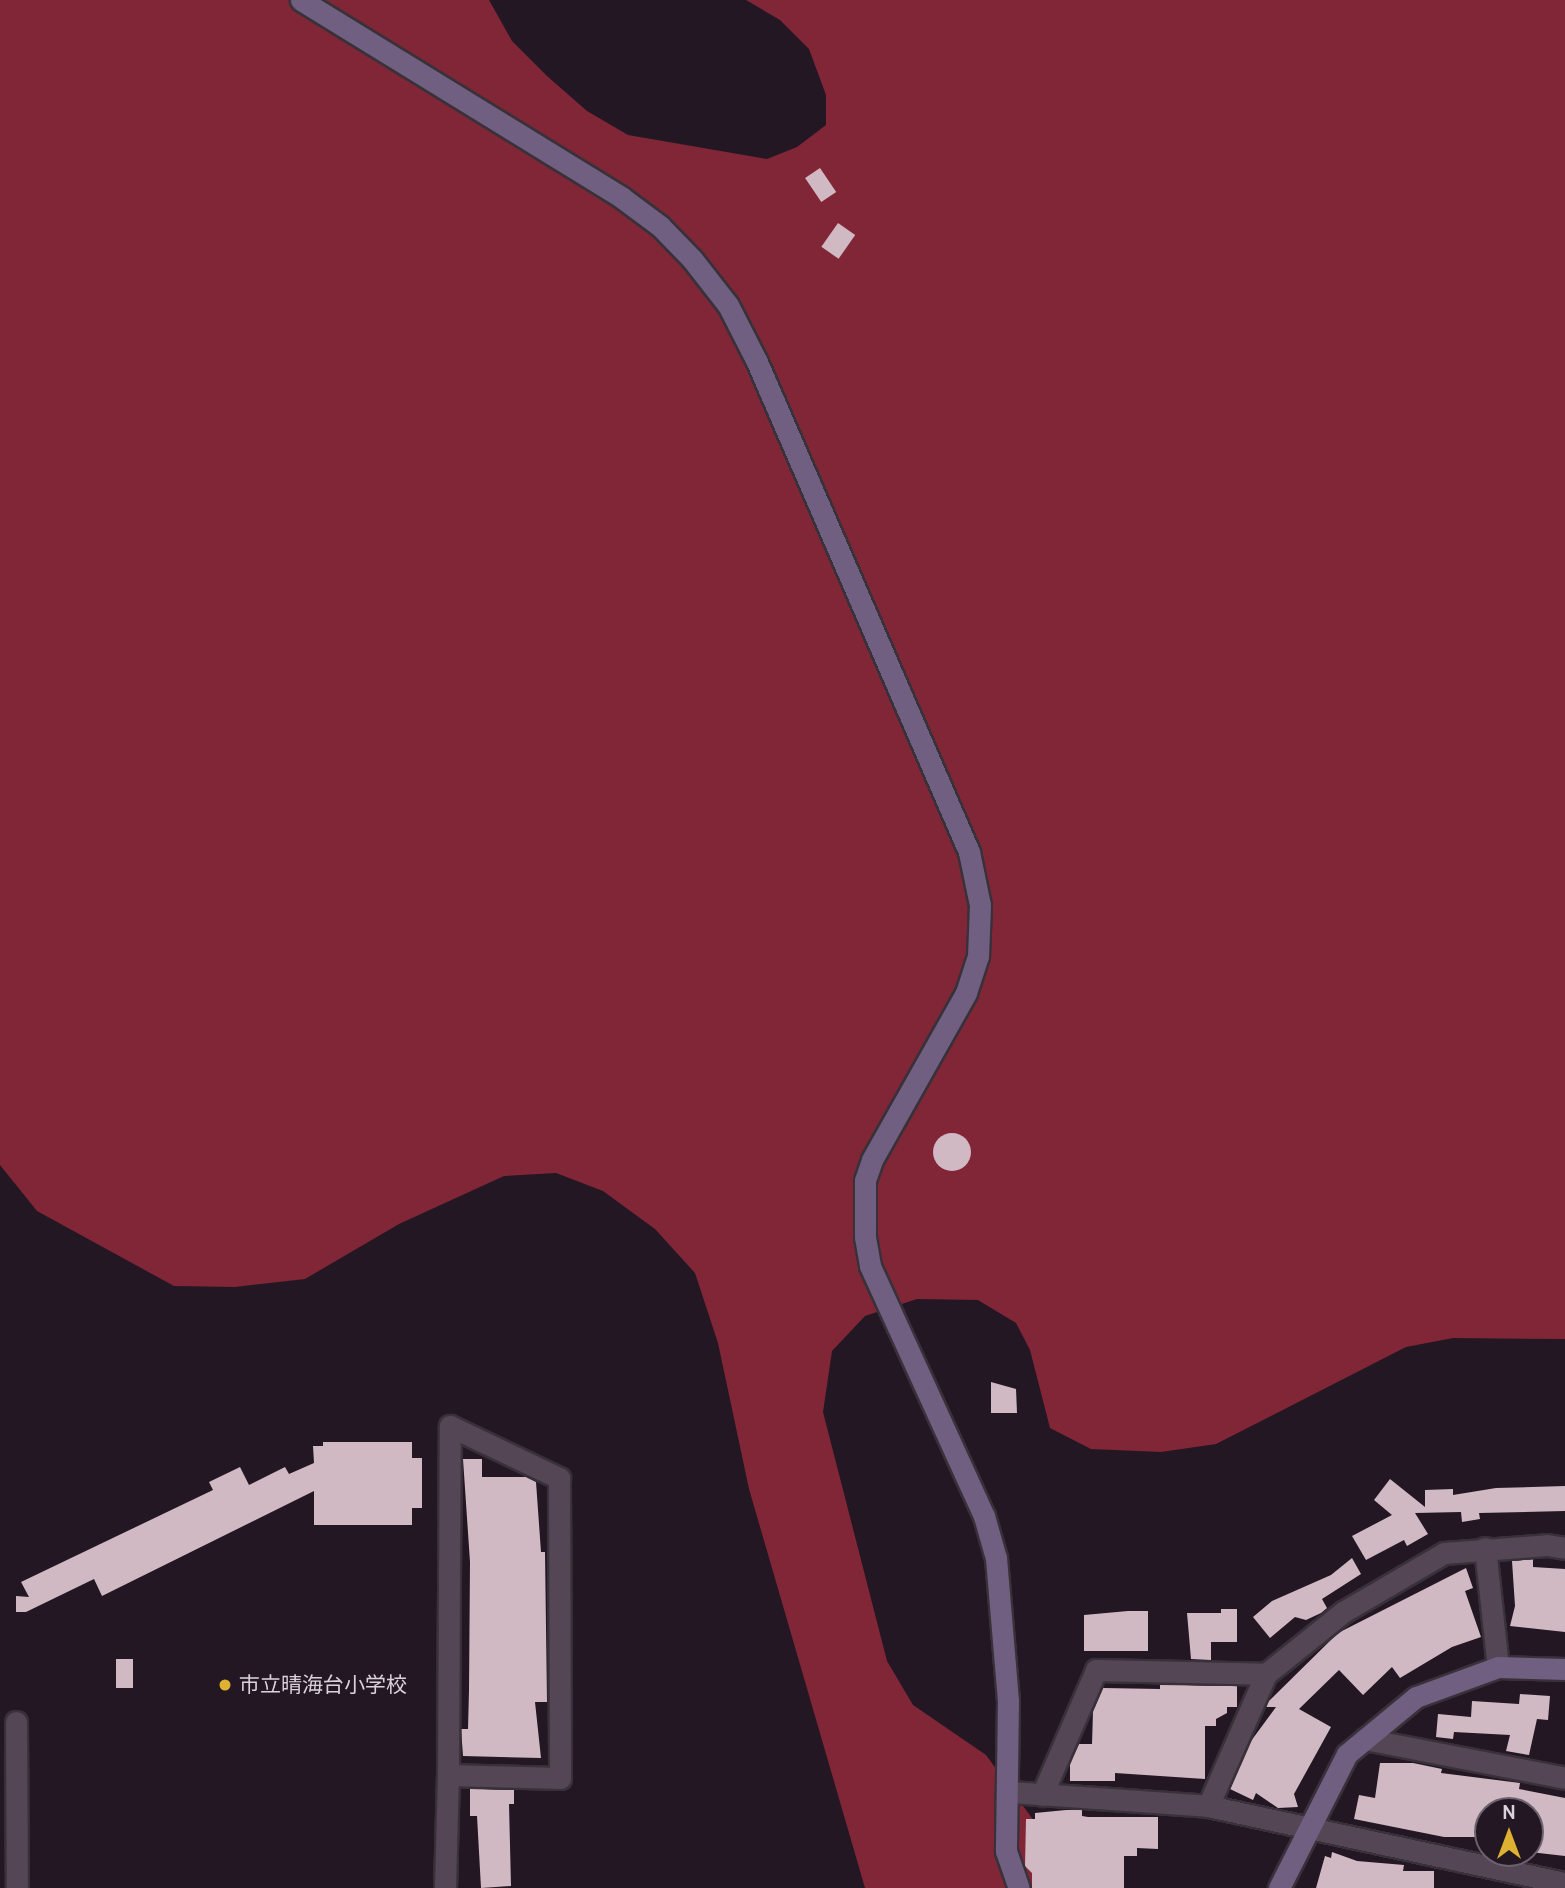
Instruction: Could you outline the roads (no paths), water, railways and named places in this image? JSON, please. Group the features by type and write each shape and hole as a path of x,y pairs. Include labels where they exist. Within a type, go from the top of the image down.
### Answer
{"street":[{"path":"301,0 621,197 660,226 692,259 728,305 757,362 969,852 980,905 978,956 966,993 872,1160 865,1180 864,1237 870,1266 984,1516 996,1558 1004,1623 1010,1792 1006,1852 1018,1888"},
{"path":"429,1888 445,1888 450,1426 559,1478 560,1778 447,1775"},
{"path":"1208,1806 1266,1674 1343,1612 1444,1553 1485,1548 1565,1548"},
{"path":"1485,1548 1498,1667"},
{"path":"1279,1888 1348,1754 1416,1697 1498,1667 1565,1669"},
{"path":"1042,1795 1096,1670 1266,1674"},
{"path":"16,1722 17,1888"},
{"path":"1365,1739 1565,1778"},
{"path":"1010,1792 1208,1806 1565,1883"}],"place":[{"name":"市立晴海台小学校","path":"225,1685"}]}
